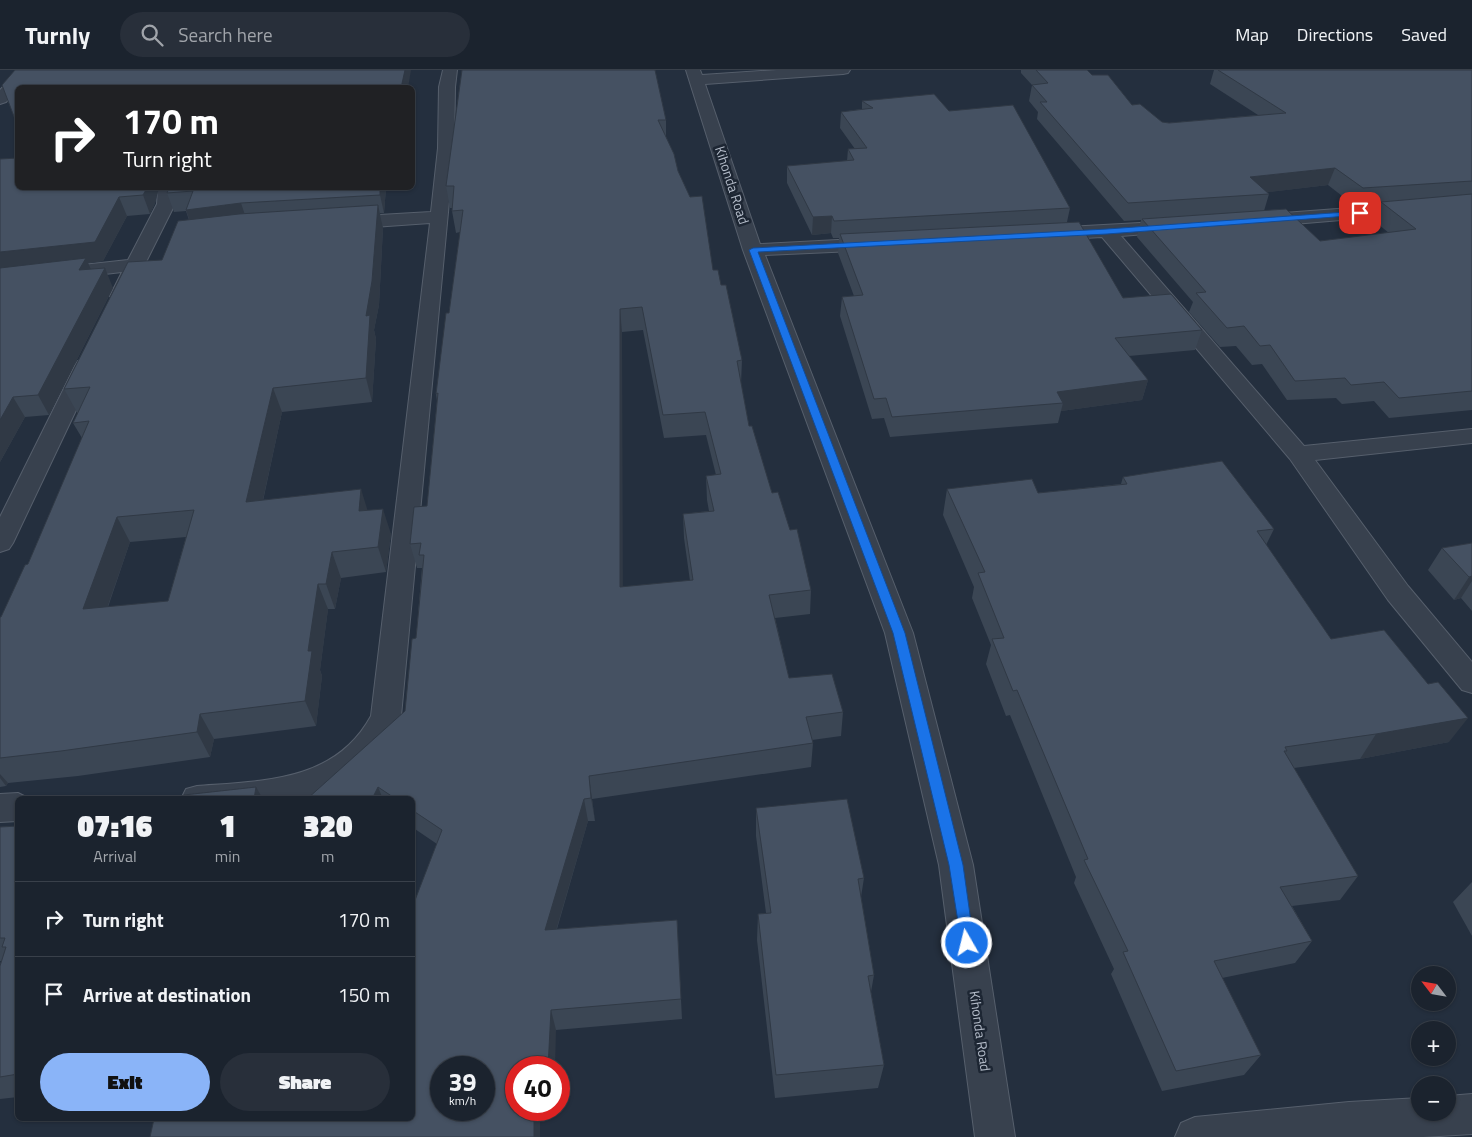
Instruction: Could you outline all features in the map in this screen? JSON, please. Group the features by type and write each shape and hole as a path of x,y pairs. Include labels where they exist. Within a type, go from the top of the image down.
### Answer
{"street":[{"path":"0,99 27,70"},
{"path":"242,796 272,794 302,787 322,778 355,759 373,741 386,716 440,217 446,148 447,87 450,70"},
{"path":"695,75 843,70"},
{"name":"Kihonda Road","path":"695,75 753,250 899,633 956,865 995,1137"},
{"path":"113,310 135,266 156,240 166,204 167,190"},
{"path":"1236,222 1472,204"},
{"path":"324,224 440,217"},
{"path":"1028,236 1196,225"},
{"path":"1107,231 1298,454 1398,593 1472,682"},
{"path":"753,250 891,243"},
{"path":"0,280 135,266"},
{"path":"0,543 96,346"},
{"path":"1298,454 1472,436"},
{"path":"0,808 15,807"},
{"path":"1195,1137 1349,1122 1472,1114"}],"building":[{"path":"15,70 405,70 402,85 15,85 15,119 2,85"},
{"path":"462,70 655,70 666,120 658,120 674,154 678,171 690,197 702,196 713,270 718,270 721,285 726,285 742,360 737,361 749,426 752,426 772,493 778,492 790,530 797,529 811,590 769,595 789,678 832,674 843,712 806,717 813,743 589,776 591,798 584,799 545,930 677,920 681,999 551,1010 549,1056 505,1056 505,1121 534,1121 534,1137 150,1137 154,1121 415,1121 415,900 442,830 415,812 415,796 392,796 378,787 374,796 310,796 405,711 412,639 416,638 424,555 419,555 421,543 410,544 414,507 427,506 438,393 436,394 446,313 449,313 463,210 452,211 454,186 446,186","holes":["642,307 663,415 705,412 721,474 706,476 714,511 683,514 693,580 620,587 620,309"]},
{"path":"1036,70 1087,70 1092,75 1108,75 1132,105 1140,104 1162,122 1169,123 1286,113 1218,70 1472,70 1472,181 1363,188 1335,168 1250,177 1269,194 1128,203 1040,102 1047,102 1032,85 1048,83"},
{"path":"934,94 949,111 1013,105 1070,208 834,221 832,216 813,217 787,166 854,160 848,149 867,148 841,112 873,108 862,101"},
{"path":"15,158 15,190 146,190 143,195 119,197 95,242 0,252 0,159"},
{"path":"168,190 380,190 380,195 241,203 186,210 193,191 167,193"},
{"path":"1472,194 1472,391 1399,398 1384,382 1351,385 1345,378 1295,381 1270,345 1260,346 1244,326 1227,328 1196,293 1206,292 1142,219 1286,209 1320,241 1416,229 1381,202"},
{"path":"378,205 372,281 366,316 370,315 366,378 273,388 246,502 361,489 359,511 383,509 378,547 332,552 326,584 318,584 308,651 312,651 305,701 200,714 197,732 0,758 0,617 25,565 28,564 89,421 73,423 90,387 64,389 128,262 162,260 178,221 239,214","holes":["194,510 168,601 83,609 117,517"]},
{"path":"1079,222 1123,298 1171,294 1202,330 1115,338 1148,380 1057,392 1063,403 892,417 886,398 874,399 842,297 863,295 840,234"},
{"path":"86,258 79,270 105,268 38,395 13,397 0,420 0,268"},
{"path":"1222,461 1274,529 1257,531 1331,639 1384,630 1428,684 1438,682 1468,718 1285,747 1287,751 1284,751 1358,876 1280,887 1312,941 1214,961 1261,1055 1176,1071 1123,952 1128,951 1084,860 1088,859 1017,690 1013,691 992,639 1004,638 978,573 985,572 947,489 1032,479 1038,493 1127,484 1123,477"},
{"path":"1472,543 1472,576 1469,577 1442,548"},
{"path":"256,787 254,796 184,795"},
{"path":"847,799 864,878 858,879 874,975 868,976 884,1065 776,1075 758,914 771,913 756,808"},
{"path":"15,826 15,1074 0,1077 0,966 6,947 2,947 5,938 0,938 0,827"}],"route":[{"path":"967,943 956,865 899,633 753,250 1107,231 1360,213"}]}
